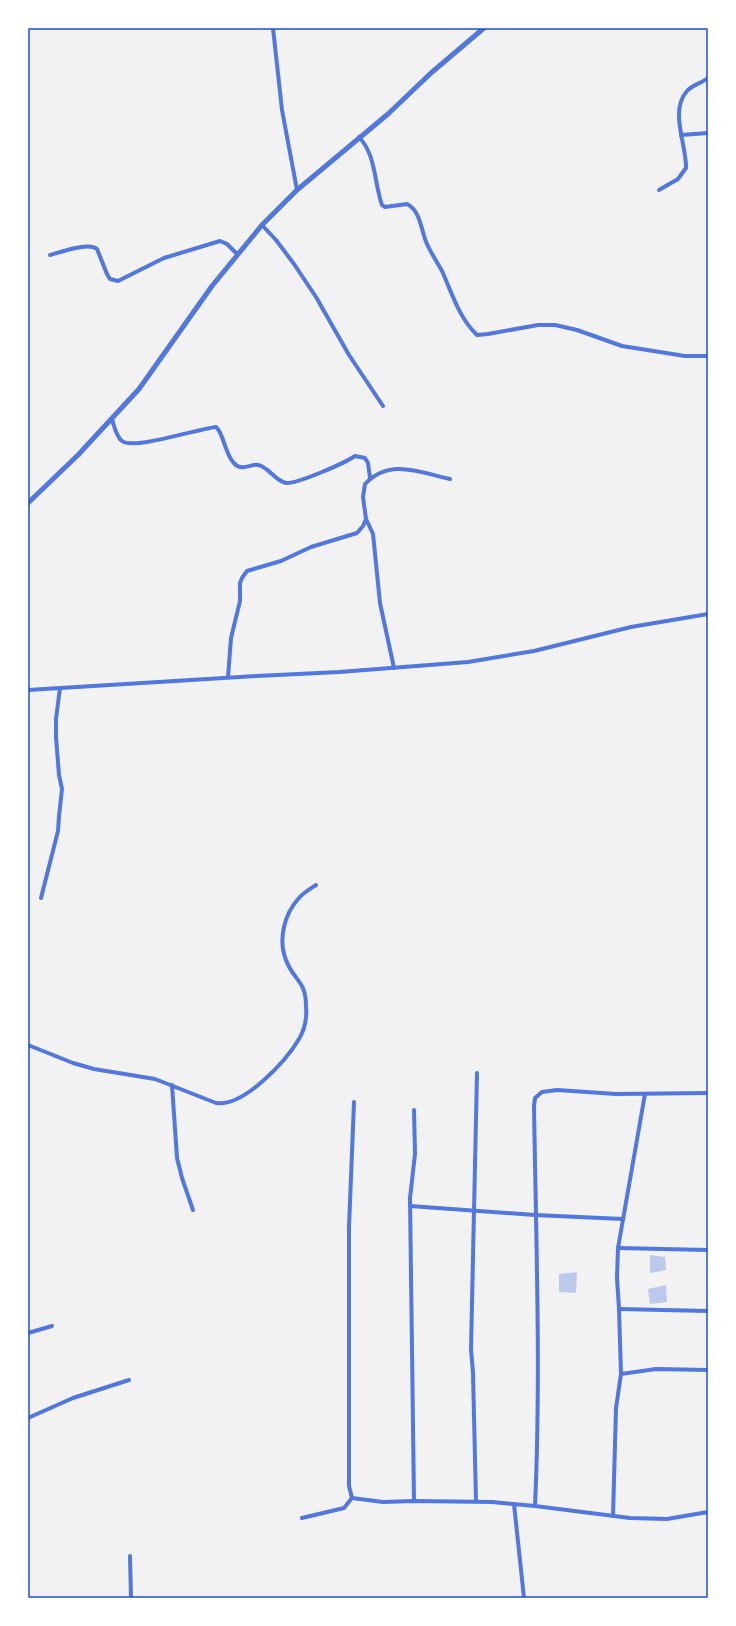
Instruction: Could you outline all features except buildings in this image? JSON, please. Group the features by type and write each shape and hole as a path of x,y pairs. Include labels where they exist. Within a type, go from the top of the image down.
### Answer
{"street":[{"path":"273,28 282,110 297,190"},
{"path":"28,503 78,455 139,389 212,286 262,225 297,190 388,114 431,73 484,28"},
{"path":"658,190 678,179 686,168 679,112 682,99 687,90 708,78"},
{"path":"681,135 708,133"},
{"path":"360,137 366,144 370,154 382,205 385,207 407,204 414,209 428,246 442,272 452,298 477,335 538,325 555,325 577,330 622,346 685,356 708,356"},
{"path":"262,225 276,240 294,264 316,297 349,355 383,406"},
{"path":"50,255 80,247 94,246 97,249 110,279 118,281 164,258 220,241 227,244 237,254"},
{"path":"112,418 118,437 125,443 131,444 159,440 216,427 222,436 226,450 235,464 244,468 255,464 259,465 266,468 281,481 287,483 313,475 347,461 355,456 365,458 368,463 370,478"},
{"path":"394,668 380,603 373,534 366,519 365,484 370,478 383,470 392,468 450,479"},
{"path":"228,677 231,638 240,601 240,583 247,571 281,561 311,547 356,533 363,526 366,519"},
{"path":"28,690 394,668 468,662 534,651 631,627 708,614"},
{"path":"41,898 58,831 60,816 62,789 56,737 56,720 60,688"},
{"path":"28,1045 73,1064 155,1079 216,1103 222,1104 232,1101 258,1085 275,1068 299,1039 305,1022 306,1006 302,985 286,961 282,941 284,929 292,906 300,896 316,885"},
{"path":"476,1073 471,1349 473,1373 476,1501"},
{"path":"172,1085 177,1158 193,1210"},
{"path":"535,1506 538,1378 535,1215 535,1098 542,1092 556,1090 645,1094 708,1093"},
{"path":"614,1516 616,1408 621,1374 620,1309 617,1278 618,1248 645,1094"},
{"path":"352,1498 349,1486 349,1227 354,1102"},
{"path":"414,1110 415,1154 410,1206 414,1501"},
{"path":"410,1206 473,1209 535,1215 623,1219"},
{"path":"618,1248 708,1250"},
{"path":"620,1309 708,1311"},
{"path":"28,1333 52,1326"},
{"path":"621,1374 656,1369 708,1370"},
{"path":"28,1418 73,1398 129,1380"},
{"path":"352,1498 356,1500 383,1502 476,1501 535,1506 630,1518 662,1519 708,1512"},
{"path":"302,1518 344,1508 352,1498"},
{"path":"514,1504 524,1598"},
{"path":"130,1556 131,1598"}]}
